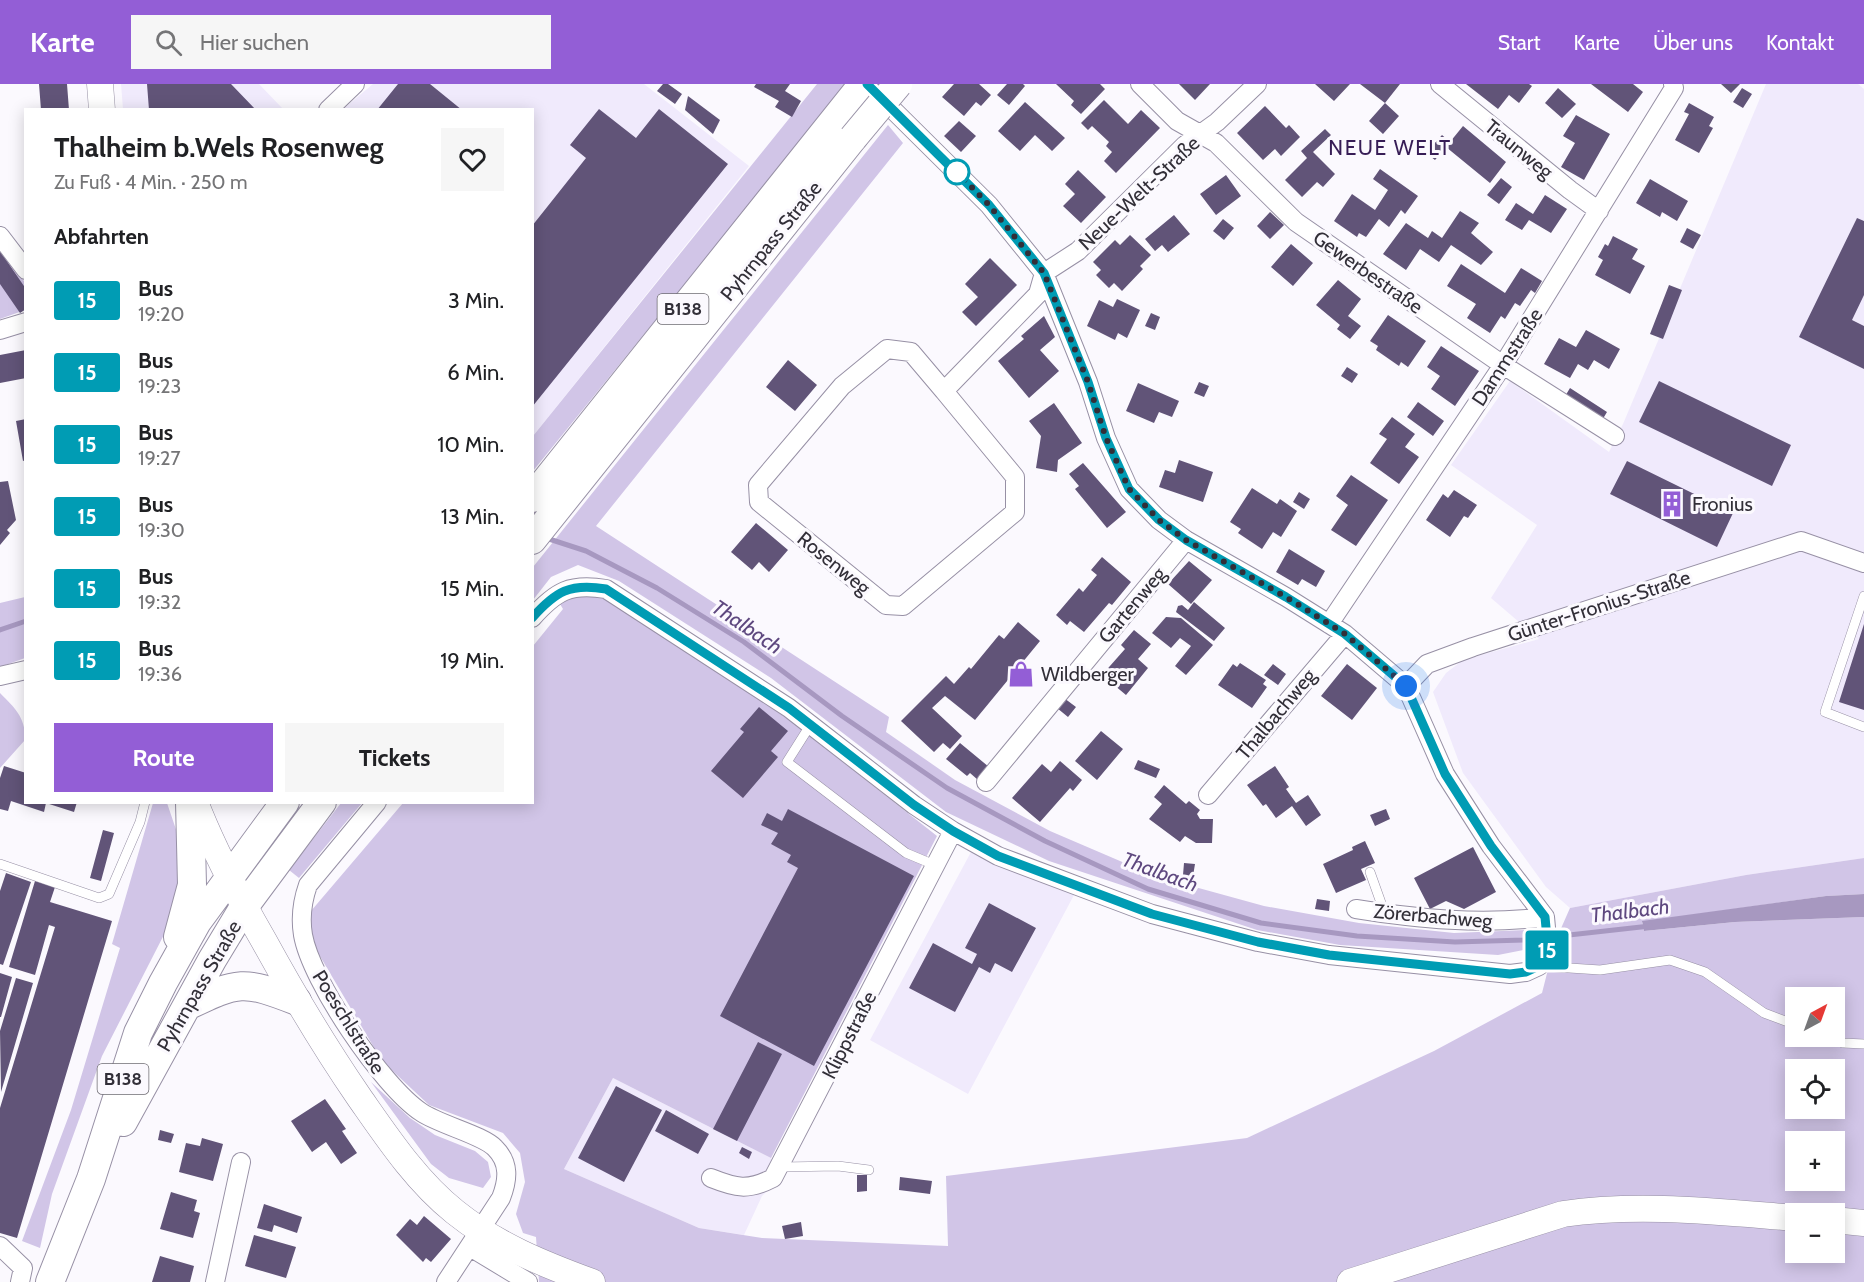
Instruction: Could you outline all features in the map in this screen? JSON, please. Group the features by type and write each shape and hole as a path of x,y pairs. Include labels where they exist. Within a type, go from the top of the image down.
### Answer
{"main road":[{"path":"100,84 102,108"},
{"name":"Pyhrnpass Straße","path":"843,129 865,84"},
{"name":"Pyhrnpass Straße","path":"534,534 543,505 843,129 898,84"},
{"path":"163,982 190,897 190,804"},
{"path":"196,804 229,881 297,1001 346,1079 410,1166 475,1239 510,1249 592,1282"},
{"name":"Pyhrnpass Straße","path":"50,1282 91,1179 138,1033 163,982 197,922 284,804"},
{"name":"Pyhrnpass Straße","path":"91,1179 244,907 321,804"},
{"path":"187,1005 216,992 242,985 262,987 297,1001"},
{"path":"1350,1282 1529,1223 1590,1210 1652,1208 1785,1217"},
{"path":"1845,1222 1864,1223"}],"street":[{"path":"330,108 355,84"},
{"path":"534,616 547,601 566,589 585,586 606,589 811,724 914,805 953,831 998,856 1152,914 1258,942 1329,955 1510,974 1526,972 1539,966 1548,949 1546,923 1491,846 1445,774 1406,686 1345,634 1186,540 1159,520 1129,489 1106,438 1088,382 1044,273 989,205 865,84"},
{"name":"Gewerbestraße","path":"1140,84 1177,121 1216,143 1296,222 1503,365 1615,436"},
{"name":"Neue-Welt-Straße","path":"1044,273 1078,250 1185,145 1200,136 1257,84"},
{"name":"Traunweg","path":"1440,84 1599,211"},
{"name":"Dammstraße","path":"1329,624 1503,365 1674,88 1672,84"},
{"path":"0,236 24,267"},
{"path":"944,391 1038,294 1044,273"},
{"path":"0,330 24,323"},
{"name":"Rosenweg","path":"887,350 910,352 944,391 1015,477 1015,512 903,606 886,605 759,502 758,485 842,386 887,350"},
{"name":"Gartenweg","path":"986,782 1186,540"},
{"name":"Günter-Fronius-Straße","path":"1406,686 1427,664 1801,541 1864,563"},
{"name":"Thalbachweg","path":"1208,795 1345,634"},
{"path":"0,676 24,670"},
{"name":"Poeschlstraße","path":"375,804 308,885 301,918 311,960 328,993 383,1077 402,1097 421,1112 446,1126 494,1146 503,1158 507,1172 507,1184 501,1198 446,1282"},
{"name":"Klippstraße","path":"711,1178 734,1187 745,1188 773,1178 781,1167 953,831"},
{"name":"Zörerbachweg","path":"1356,909 1464,922 1546,923"},
{"path":"215,1282 241,1162"},
{"path":"475,1239 528,1282"},
{"path":"0,1246 23,1268 20,1282"}],"lane":[{"path":"1864,596 1825,712 1864,727"},
{"path":"811,724 787,762 906,853 937,866"},
{"path":"0,864 99,898 105,897 109,894 127,856 144,804"},
{"path":"1370,872 1385,914"},
{"path":"1539,966 1600,970 1670,960 1705,972 1764,1013 1785,1021"},
{"path":"1845,1043 1864,1044"},
{"path":"781,1167 817,1165 869,1170"}],"shaded area":[{"path":"121,84 259,84 282,108 123,108"},
{"path":"373,84 644,84 749,166 534,435 534,108 344,108"},
{"path":"817,84 847,84 534,470 534,435"},
{"name":"Fronius","path":"1766,84 1858,84 1864,89 1864,858 1746,875 1570,908 1546,887 1463,773 1433,692 1446,673 1463,660 1539,639 1491,598 1537,525 1451,465 1510,381 1609,452 1623,424"},
{"path":"888,125 903,143 596,526 889,717 886,732 955,780 1050,831 1155,876 1264,906 1359,923 1454,933 1526,930 1529,949 1498,955 1340,945 1257,930 1049,861 946,812 771,678 619,581 578,565 551,577 534,599 534,566"},
{"path":"0,247 24,281 24,310 0,319"},
{"path":"578,594 605,594 627,606 796,725 937,836 771,1158 613,1078 564,1169 699,1228 762,1238 948,1246 946,1176 1247,1138 1434,1051 1542,993 1555,942 1570,908 1746,875 1864,858 1864,894 1826,896 1642,922 1644,931 1735,922 1864,917 1864,1282 539,1282 536,1237 523,1233 516,1214 525,1182 520,1153 503,1133 429,1105 382,1061 311,941 311,911 402,804 534,804 534,645 563,609 560,604"},
{"path":"24,597 24,658 0,667 0,603"},
{"path":"0,693 15,709 24,725 24,741 0,768"},
{"path":"153,804 167,804 184,853 172,919 102,1056 52,1194 40,1248 22,1241 71,1110 120,948 112,944"},
{"path":"340,804 361,804 299,878 289,870"},
{"path":"971,852 1074,895 968,1094 870,1040"},
{"path":"1864,894 1864,917 1735,922 1644,931 1642,921 1826,896"},
{"path":"613,1078 771,1158 783,1175 762,1196 744,1235 699,1228 564,1169"},
{"path":"371,1082 410,1118 435,1135 475,1151 488,1162 491,1177 483,1188 449,1178 431,1164"}],"building":[{"path":"39,84 67,84 69,108 41,108"},
{"path":"147,84 231,84 254,108 149,108"},
{"path":"398,84 430,84 460,108 379,108"},
{"path":"663,84 668,84 682,94 675,104 657,91"},
{"path":"756,84 790,84 785,91 801,101 792,117 775,107 779,101 754,87"},
{"path":"954,84 979,84 991,95 981,106 976,102 964,116 942,97"},
{"path":"1007,84 1025,86 1009,105 997,95"},
{"path":"1056,84 1100,84 1105,89 1081,114 1071,105 1074,101"},
{"path":"1179,84 1210,84 1195,100"},
{"path":"1315,84 1350,84 1334,101"},
{"path":"1360,84 1400,84 1385,103"},
{"path":"1466,84 1529,84 1532,86 1519,103 1509,95 1498,109"},
{"path":"1591,84 1633,84 1643,92 1628,112"},
{"path":"1721,84 1740,84 1731,93"},
{"path":"1558,88 1576,104 1562,118 1545,103"},
{"path":"1742,88 1752,94 1743,108 1733,102"},
{"path":"688,96 720,120 713,134 685,110"},
{"path":"1104,100 1128,124 1141,110 1160,128 1116,173 1104,161 1112,152 1106,146 1109,142 1092,126 1088,130 1081,123"},
{"path":"1025,102 1065,138 1052,151 1035,135 1020,151 998,131"},
{"path":"1385,103 1399,116 1383,134 1369,121"},
{"path":"1689,103 1714,117 1709,126 1713,128 1699,153 1675,140 1689,114 1684,112"},
{"path":"1265,106 1286,128 1289,125 1300,137 1281,156 1275,149 1263,160 1237,133"},
{"path":"599,109 636,138 659,109 728,164 534,405 534,223 586,158 570,145"},
{"path":"1576,115 1610,134 1584,180 1561,167 1575,143 1563,136"},
{"path":"959,121 976,136 961,152 944,136"},
{"path":"1463,126 1506,162 1490,183 1446,147 1435,160 1426,153 1442,135 1450,142"},
{"path":"1325,129 1331,135 1313,152 1335,174 1323,187 1317,182 1302,197 1285,180 1307,158 1301,151"},
{"path":"1380,169 1418,196 1405,214 1401,210 1389,227 1379,219 1366,237 1359,233 1357,237 1334,221 1352,194 1375,210 1388,190 1373,179"},
{"path":"1078,170 1106,197 1081,223 1063,206 1075,194 1065,184"},
{"path":"1226,175 1241,196 1216,215 1200,194"},
{"path":"1501,178 1512,187 1499,204 1487,195"},
{"path":"1650,179 1688,201 1677,221 1662,212 1660,217 1636,203"},
{"path":"1545,195 1567,209 1551,233 1529,220 1522,230 1505,220 1516,203 1533,214"},
{"path":"1460,211 1479,223 1471,233 1493,252 1481,265 1451,245 1439,262 1420,249 1406,270 1383,254 1406,223 1428,238 1432,231 1442,238"},
{"path":"1270,212 1284,225 1270,239 1257,226"},
{"path":"1174,215 1190,234 1168,252 1162,245 1155,251 1145,239"},
{"path":"1857,218 1864,221 1864,295 1852,320 1864,326 1864,369 1799,337"},
{"path":"1223,219 1234,228 1224,240 1213,231"},
{"path":"1687,228 1701,235 1693,249 1680,242"},
{"path":"1130,235 1151,255 1140,266 1143,269 1122,291 1114,283 1109,288 1096,275 1101,270 1093,262 1115,240 1120,245"},
{"path":"1613,236 1638,249 1632,259 1645,266 1630,294 1595,275 1603,260 1598,257 1605,244 1608,246"},
{"path":"1291,244 1313,263 1293,286 1271,267"},
{"path":"0,251 24,286 24,310 20,313 0,284"},
{"path":"990,258 1017,285 976,326 962,312 978,297 965,284"},
{"path":"1461,264 1505,293 1521,268 1542,281 1535,293 1531,290 1520,306 1515,303 1505,319 1501,316 1490,333 1467,318 1476,304 1447,286"},
{"path":"1338,280 1361,299 1348,316 1361,326 1350,339 1337,329 1340,325 1316,305"},
{"path":"1669,285 1682,290 1663,339 1650,334"},
{"path":"1117,299 1140,310 1127,338 1118,333 1115,340 1087,326 1099,300 1113,307"},
{"path":"1151,313 1160,317 1155,330 1145,326"},
{"path":"1388,315 1426,341 1408,367 1401,362 1399,366 1376,350 1378,346 1370,341"},
{"path":"1044,316 1055,337 1040,350 1059,371 1029,398 998,361 1024,339 1021,336"},
{"path":"1586,330 1620,349 1609,369 1594,360 1588,370 1578,364 1570,378 1544,364 1559,338 1576,347"},
{"path":"1441,346 1479,371 1455,406 1431,389 1440,376 1427,367"},
{"path":"24,350 24,378 0,383 0,355"},
{"path":"788,360 817,385 795,411 766,387"},
{"path":"1347,367 1358,374 1352,383 1341,376"},
{"path":"1659,381 1791,445 1772,486 1639,422"},
{"path":"1199,382 1209,386 1204,397 1194,393"},
{"path":"1138,383 1179,401 1172,417 1159,412 1154,423 1126,411"},
{"path":"1570,388 1607,412 1601,422 1564,398"},
{"path":"1418,402 1444,421 1433,436 1407,417"},
{"path":"1054,403 1082,443 1058,460 1057,472 1036,468 1041,436 1029,421"},
{"path":"1392,417 1415,434 1405,447 1419,457 1399,484 1370,463 1387,439 1379,434"},
{"path":"24,419 23,461 16,421"},
{"path":"1179,460 1213,472 1203,502 1159,487 1165,470 1175,473"},
{"name":"Fronius","path":"1627,461 1733,513 1717,547 1610,494"},
{"path":"1083,463 1126,512 1107,528 1075,489 1079,486 1069,474"},
{"path":"1351,475 1388,500 1356,546 1331,530 1348,505 1336,496"},
{"path":"8,481 16,520 7,530 10,533 0,545 0,482"},
{"path":"1252,488 1277,504 1280,499 1297,511 1281,537 1273,532 1262,549 1238,533 1241,529 1230,522"},
{"path":"1454,490 1477,505 1468,518 1464,516 1450,537 1426,520 1443,494 1448,498"},
{"path":"1299,492 1310,499 1304,509 1293,502"},
{"path":"756,523 788,550 769,572 759,562 752,570 731,552"},
{"path":"1289,549 1325,571 1316,587 1302,579 1298,585 1276,572"},
{"path":"1102,557 1131,582 1112,605 1109,603 1084,632 1070,621 1067,625 1056,615 1079,588 1083,592 1097,575 1091,570"},
{"path":"1189,561 1212,580 1191,604 1168,584"},
{"path":"1194,602 1225,628 1214,641 1176,612 1178,606 1182,605 1188,610"},
{"path":"1166,617 1181,618 1213,645 1186,675 1175,666 1191,646 1180,638 1171,648 1152,633"},
{"path":"1018,622 1040,641 975,720 945,696 932,708 962,736 950,749 943,743 934,752 901,721 946,676 954,684 969,667 971,669 999,635 1004,639"},
{"path":"1864,624 1864,710 1839,702"},
{"path":"1134,630 1151,644 1138,659 1148,668 1126,695 1102,675 1125,649 1121,645"},
{"path":"1240,663 1266,680 1263,684 1267,687 1252,708 1218,685 1233,664 1237,667"},
{"path":"1273,664 1286,674 1278,685 1264,675"},
{"path":"1347,664 1377,688 1352,720 1321,696"},
{"path":"1064,698 1076,707 1068,717 1057,708"},
{"path":"759,707 788,731 771,751 778,757 743,798 711,771 744,732 740,729"},
{"path":"1101,731 1123,749 1097,780 1075,761"},
{"path":"960,743 989,767 978,780 970,773 967,776 946,759"},
{"path":"1138,760 1160,769 1156,778 1134,769"},
{"path":"1060,761 1082,780 1073,791 1070,788 1040,822 1012,798 1042,764 1051,772"},
{"path":"4,766 24,772 24,804 46,804 44,812 11,801 8,811 0,809 0,778"},
{"path":"1275,766 1289,787 1286,789 1296,803 1308,795 1321,815 1306,826 1292,806 1276,818 1266,804 1263,806 1247,785"},
{"path":"1164,785 1186,804 1189,801 1200,810 1197,814 1200,819 1213,819 1212,843 1196,843 1185,836 1180,842 1149,819 1162,804 1154,797"},
{"path":"49,804 76,804 74,812"},
{"path":"788,809 914,876 814,1066 720,1016 798,868 787,862 791,855 771,844 778,833 761,825 767,813 782,821"},
{"path":"1386,809 1390,819 1375,826 1370,815"},
{"path":"103,830 114,833 101,881 90,878"},
{"path":"1365,841 1375,863 1361,869 1366,880 1336,893 1323,864 1353,850 1352,847"},
{"path":"1473,847 1496,892 1464,909 1446,901 1430,909 1414,878"},
{"path":"1184,863 1195,864 1193,876 1183,875"},
{"path":"6,873 31,882 3,965 0,964 0,891"},
{"path":"35,881 55,887 50,902 112,921 17,1238 0,1233 0,1108 55,927 49,925 35,975 9,967"},
{"path":"1317,899 1330,901 1329,911 1315,909"},
{"path":"989,903 1036,928 1012,972 995,963 990,973 979,967 955,1012 909,988 933,943 972,964 977,954 965,948"},
{"path":"0,973 12,977 1,1017 0,1017"},
{"path":"16,978 33,983 1,1092 0,1031"},
{"path":"758,1042 782,1054 737,1141 713,1129"},
{"path":"616,1086 662,1110 624,1182 578,1158"},
{"path":"325,1099 346,1129 342,1131 357,1153 341,1164 326,1142 312,1152 291,1121"},
{"path":"666,1110 709,1134 698,1154 655,1131"},
{"path":"160,1130 174,1134 171,1143 158,1140"},
{"path":"202,1138 223,1144 213,1181 179,1172 186,1143 200,1146"},
{"path":"742,1147 752,1152 749,1159 739,1153"},
{"path":"857,1175 867,1175 867,1191 857,1192"},
{"path":"900,1177 932,1181 930,1194 899,1190"},
{"path":"171,1192 197,1200 194,1211 200,1213 193,1238 160,1229"},
{"path":"264,1204 302,1217 297,1233 274,1225 272,1232 257,1228"},
{"path":"424,1216 451,1239 431,1262 426,1258 423,1262 396,1235 410,1219 417,1225"},
{"path":"801,1222 803,1236 785,1239 782,1226"},
{"path":"254,1235 296,1247 286,1278 245,1266"},
{"path":"160,1256 194,1266 190,1282 152,1282"}],"waterway":[{"name":"Thalbach","path":"546,538 586,551 657,588 744,642 842,716 947,788 1045,841 1148,889 1261,923 1357,936 1455,942 1524,940 1650,926"},
{"name":"Thalbach","path":"0,630 24,622"}],"bus line":[{"name":"15","path":"534,616 547,601 566,589 585,586 606,589 789,708 914,805 953,831 998,856 1152,914 1258,942 1329,955 1510,974 1526,972 1539,966 1548,949 1545,917 1491,846 1445,774 1406,686 1345,634 1286,597 1186,540 1159,520 1129,489 1106,438 1088,382 1044,273 989,205 917,131 867,84"}],"place":[{"name":"Fronius","path":"1672,504"},
{"name":"Wildberger","path":"1021,674"}],"district":[{"name":"NEUE WELT","path":"1390,148"}],"route":[{"path":"957,172 989,205 1044,273 1088,382 1106,438 1129,489 1159,520 1186,540 1286,597 1345,634 1406,686"}]}
